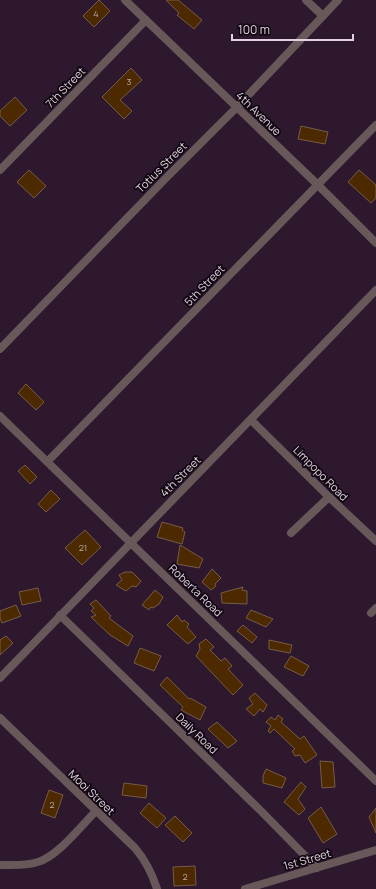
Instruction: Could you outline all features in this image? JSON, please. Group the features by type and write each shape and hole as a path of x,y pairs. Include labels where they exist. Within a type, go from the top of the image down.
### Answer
{"street":[{"name":"4th Avenue","path":"125,0 318,185 376,243"},
{"path":"306,0 323,16"},
{"name":"Totius Street","path":"0,349 164,179 237,107 338,0"},
{"name":"7th Street","path":"0,170 146,20"},
{"name":"5th Street","path":"48,461 376,125"},
{"name":"4th Street","path":"0,678 376,290"},
{"name":"Roberta Road","path":"0,416 376,781"},
{"name":"Limpopo Road","path":"251,420 328,497 376,542"},
{"path":"291,533 328,497"},
{"name":"Daily Road","path":"60,615 260,810 317,868"},
{"name":"Mooi Street","path":"0,718 135,848 145,860 157,889"},
{"path":"0,865 27,864 47,859 55,853 96,811"},
{"name":"1st Street","path":"245,889 376,850"}],"building":[{"path":"99,0 110,11 94,27 83,16"},
{"path":"166,0 178,0 202,20 194,29 177,15 179,13"},
{"path":"131,68 142,80 120,100 132,111 124,119 102,97"},
{"path":"15,97 27,110 10,126 0,116 0,111"},
{"path":"301,126 328,132 325,144 298,139"},
{"path":"29,170 46,186 34,198 17,182"},
{"path":"359,170 376,185 376,198 371,203 348,182"},
{"path":"26,384 44,402 36,410 18,393"},
{"path":"25,465 37,477 30,484 18,471"},
{"path":"51,490 60,499 46,512 38,504"},
{"path":"162,522 183,528 182,530 185,532 182,544 157,537"},
{"path":"85,530 101,547 82,565 65,548"},
{"path":"180,545 203,559 199,568 177,564"},
{"path":"212,569 221,578 215,584 216,586 211,590 202,582"},
{"path":"125,572 132,572 141,581 136,587 132,586 126,591 116,585 122,580 119,575"},
{"path":"243,587 242,590 247,591 247,604 222,603 221,593"},
{"path":"38,588 41,601 22,605 19,592"},
{"path":"155,590 163,597 159,604 153,608 151,607 149,610 142,605"},
{"path":"96,600 111,616 109,618 133,636 128,646 110,635 91,617 96,615 91,611 94,608 90,604"},
{"path":"16,605 21,616 2,623 0,611"},
{"path":"251,610 273,619 266,627 246,618"},
{"path":"177,615 182,622 184,620 189,624 187,627 196,637 188,644 167,625"},
{"path":"243,625 257,637 252,643 237,631"},
{"path":"6,636 13,643 0,655 0,640"},
{"path":"206,639 214,647 210,650 221,661 225,658 232,666 228,669 243,685 233,695 196,656 200,649 199,644"},
{"path":"269,640 292,645 290,653 269,649"},
{"path":"140,648 161,656 154,671 134,663"},
{"path":"291,656 309,666 303,676 284,667"},
{"path":"167,677 189,699 190,698 206,707 200,720 181,710 183,707 160,685"},
{"path":"255,693 267,705 263,712 260,709 254,716 246,709 253,704 249,698"},
{"path":"278,715 283,719 281,722 300,739 304,736 317,755 305,763 300,755 295,756 292,751 295,749 274,729 270,733 268,731 271,726 266,722 271,717 275,720"},
{"path":"217,722 237,741 228,748 208,729"},
{"path":"320,761 333,762 335,787 322,788"},
{"path":"266,769 286,778 282,788 263,783 263,776"},
{"path":"301,782 306,787 298,799 305,809 299,815 284,802"},
{"path":"124,783 147,786 146,798 122,795"},
{"path":"49,790 63,795 55,818 41,813"},
{"path":"149,803 166,818 157,828 140,813"},
{"path":"321,807 337,834 323,843 308,818"},
{"path":"376,808 376,833 369,817"},
{"path":"175,816 192,833 183,842 165,825"},
{"path":"195,866 196,885 174,886 173,867"}]}
